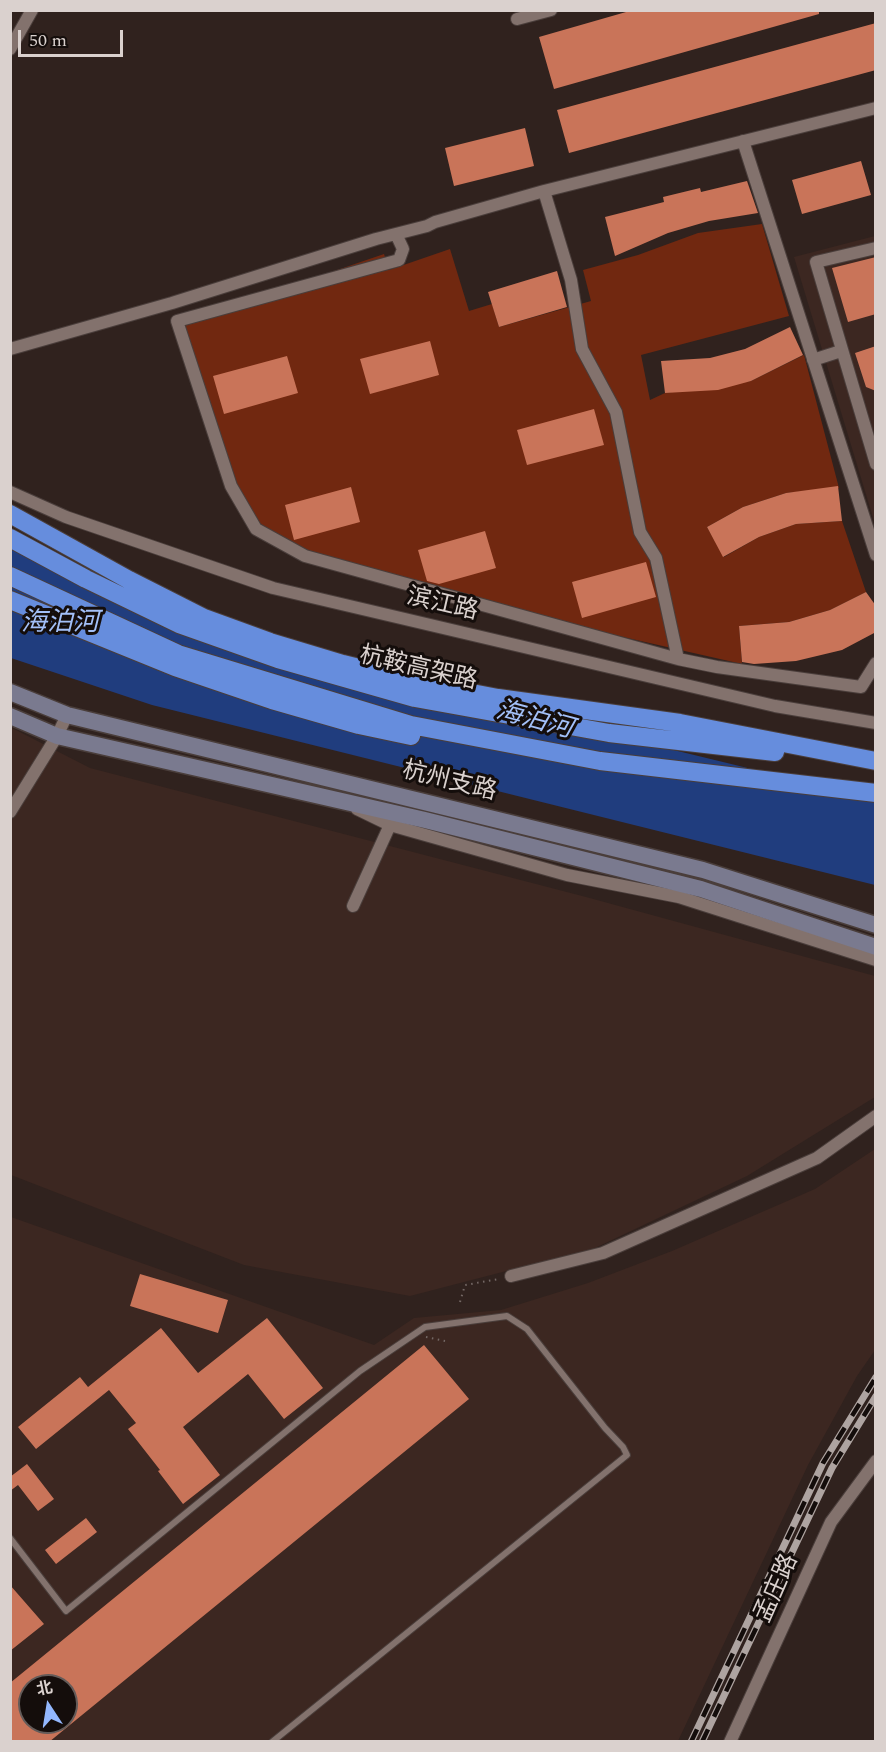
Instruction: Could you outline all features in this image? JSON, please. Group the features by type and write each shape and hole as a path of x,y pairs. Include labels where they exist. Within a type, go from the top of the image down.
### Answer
{"highway":[{"path":"10,514 129,580 204,618 270,642 343,664 498,699 680,723 876,763"},
{"name":"杭鞍高架路","path":"10,538 86,579 179,624 278,659 415,698 609,733 876,763"},
{"path":"10,576 178,654 411,725 589,759 876,793"},
{"path":"10,600 175,667 272,700 359,725 506,754 636,765"}],"main road":[{"name":"杭州支路","path":"10,692 67,715 703,870 876,925"},
{"name":"杭州支路","path":"10,716 57,736 425,820 700,889 876,947"}],"street":[{"path":"10,49 32,10"},
{"path":"517,19 551,10"},
{"path":"10,349 172,303 544,191 876,108"},
{"path":"743,141 876,555"},
{"path":"544,191 571,280 582,349 616,412 640,532 656,558 678,659"},
{"path":"396,234 403,249 399,261 177,321 231,486 256,530 305,556 678,659 717,667 861,687 876,663"},
{"path":"876,248 816,262 876,464"},
{"path":"813,360 841,351"},
{"name":"滨江路","path":"10,492 66,517 273,588 775,706 876,723"},
{"path":"10,812 57,736 67,715"},
{"path":"340,801 390,825 567,876 679,897 876,960"},
{"path":"353,906 390,825"},
{"path":"511,1276 603,1253 817,1158 876,1116"},
{"name":"孟庄路","path":"730,1742 831,1522 876,1461"}],"lane":[{"path":"10,1538 66,1611 360,1371 425,1327 507,1316 527,1329 605,1428 623,1447 627,1455 272,1742"}],"path":[{"path":"460,1302 465,1286 511,1276"}],"shaded area":[{"path":"762,224 789,316 641,355 650,400 665,393 751,381 804,355 839,488 786,493 743,507 707,527 724,557 759,537 796,524 842,521 866,592 830,610 789,622 739,626 742,664 557,622 305,556 256,529 231,486 182,323 384,254 389,270 450,249 469,311 492,304 499,327 591,301 583,270 638,255 698,233"},
{"path":"875,236 875,524 794,257"},
{"path":"10,727 90,768 586,897 875,976 875,1097 747,1176 595,1248 410,1296 244,1265 11,1175"},
{"path":"875,1149 875,1350 857,1376 808,1465 678,1741 11,1742 11,1217 374,1345 414,1318 501,1310 588,1283 672,1251 815,1189"}],"water":[{"name":"海泊河","path":"10,548 312,662 875,799 875,885 152,705 11,658"}],"building":[{"path":"633,10 819,10 819,14 554,89 539,37"},
{"path":"876,23 876,70 569,153 557,110"},
{"path":"525,128 534,166 454,186 445,148"},
{"path":"861,161 871,195 802,214 792,180"},
{"path":"747,181 758,213 709,221 668,233 615,256 605,217 664,202 663,197 700,188 701,192"},
{"path":"876,257 876,314 848,322 832,268"},
{"path":"557,271 567,307 499,327 488,292"},
{"path":"790,327 803,355 751,381 718,390 665,393 661,361 710,358 745,349"},
{"path":"430,341 439,375 370,394 360,359"},
{"path":"876,346 876,391 866,387 855,353"},
{"path":"287,356 298,393 224,414 213,376"},
{"path":"594,409 604,445 527,465 517,430"},
{"path":"838,486 842,521 796,524 759,537 723,557 707,527 743,507 786,493"},
{"path":"351,487 360,522 294,540 285,505"},
{"path":"485,531 496,568 439,584 427,581 418,550"},
{"path":"646,562 656,597 582,618 572,582"},
{"path":"866,592 876,606 876,632 842,650 796,661 754,664 742,662 739,626 789,622 830,610"},
{"path":"140,1274 228,1300 218,1333 130,1306"},
{"path":"267,1318 323,1388 284,1419 248,1374 183,1427 220,1475 183,1504 128,1429 136,1423 109,1390 36,1449 18,1427 80,1377 88,1387 161,1328 198,1373"},
{"path":"424,1345 469,1399 78,1718 78,1674 21,1674"},
{"path":"27,1464 54,1499 38,1511 18,1485 10,1491 10,1477"},
{"path":"86,1518 97,1532 56,1564 45,1550"},
{"path":"10,1585 44,1624 10,1651"},
{"path":"18,1676 18,1734 59,1734 49,1742 10,1742 10,1683"}],"railway":[{"path":"691,1742 823,1463 876,1377"},
{"path":"702,1742 832,1468 876,1396"}]}
